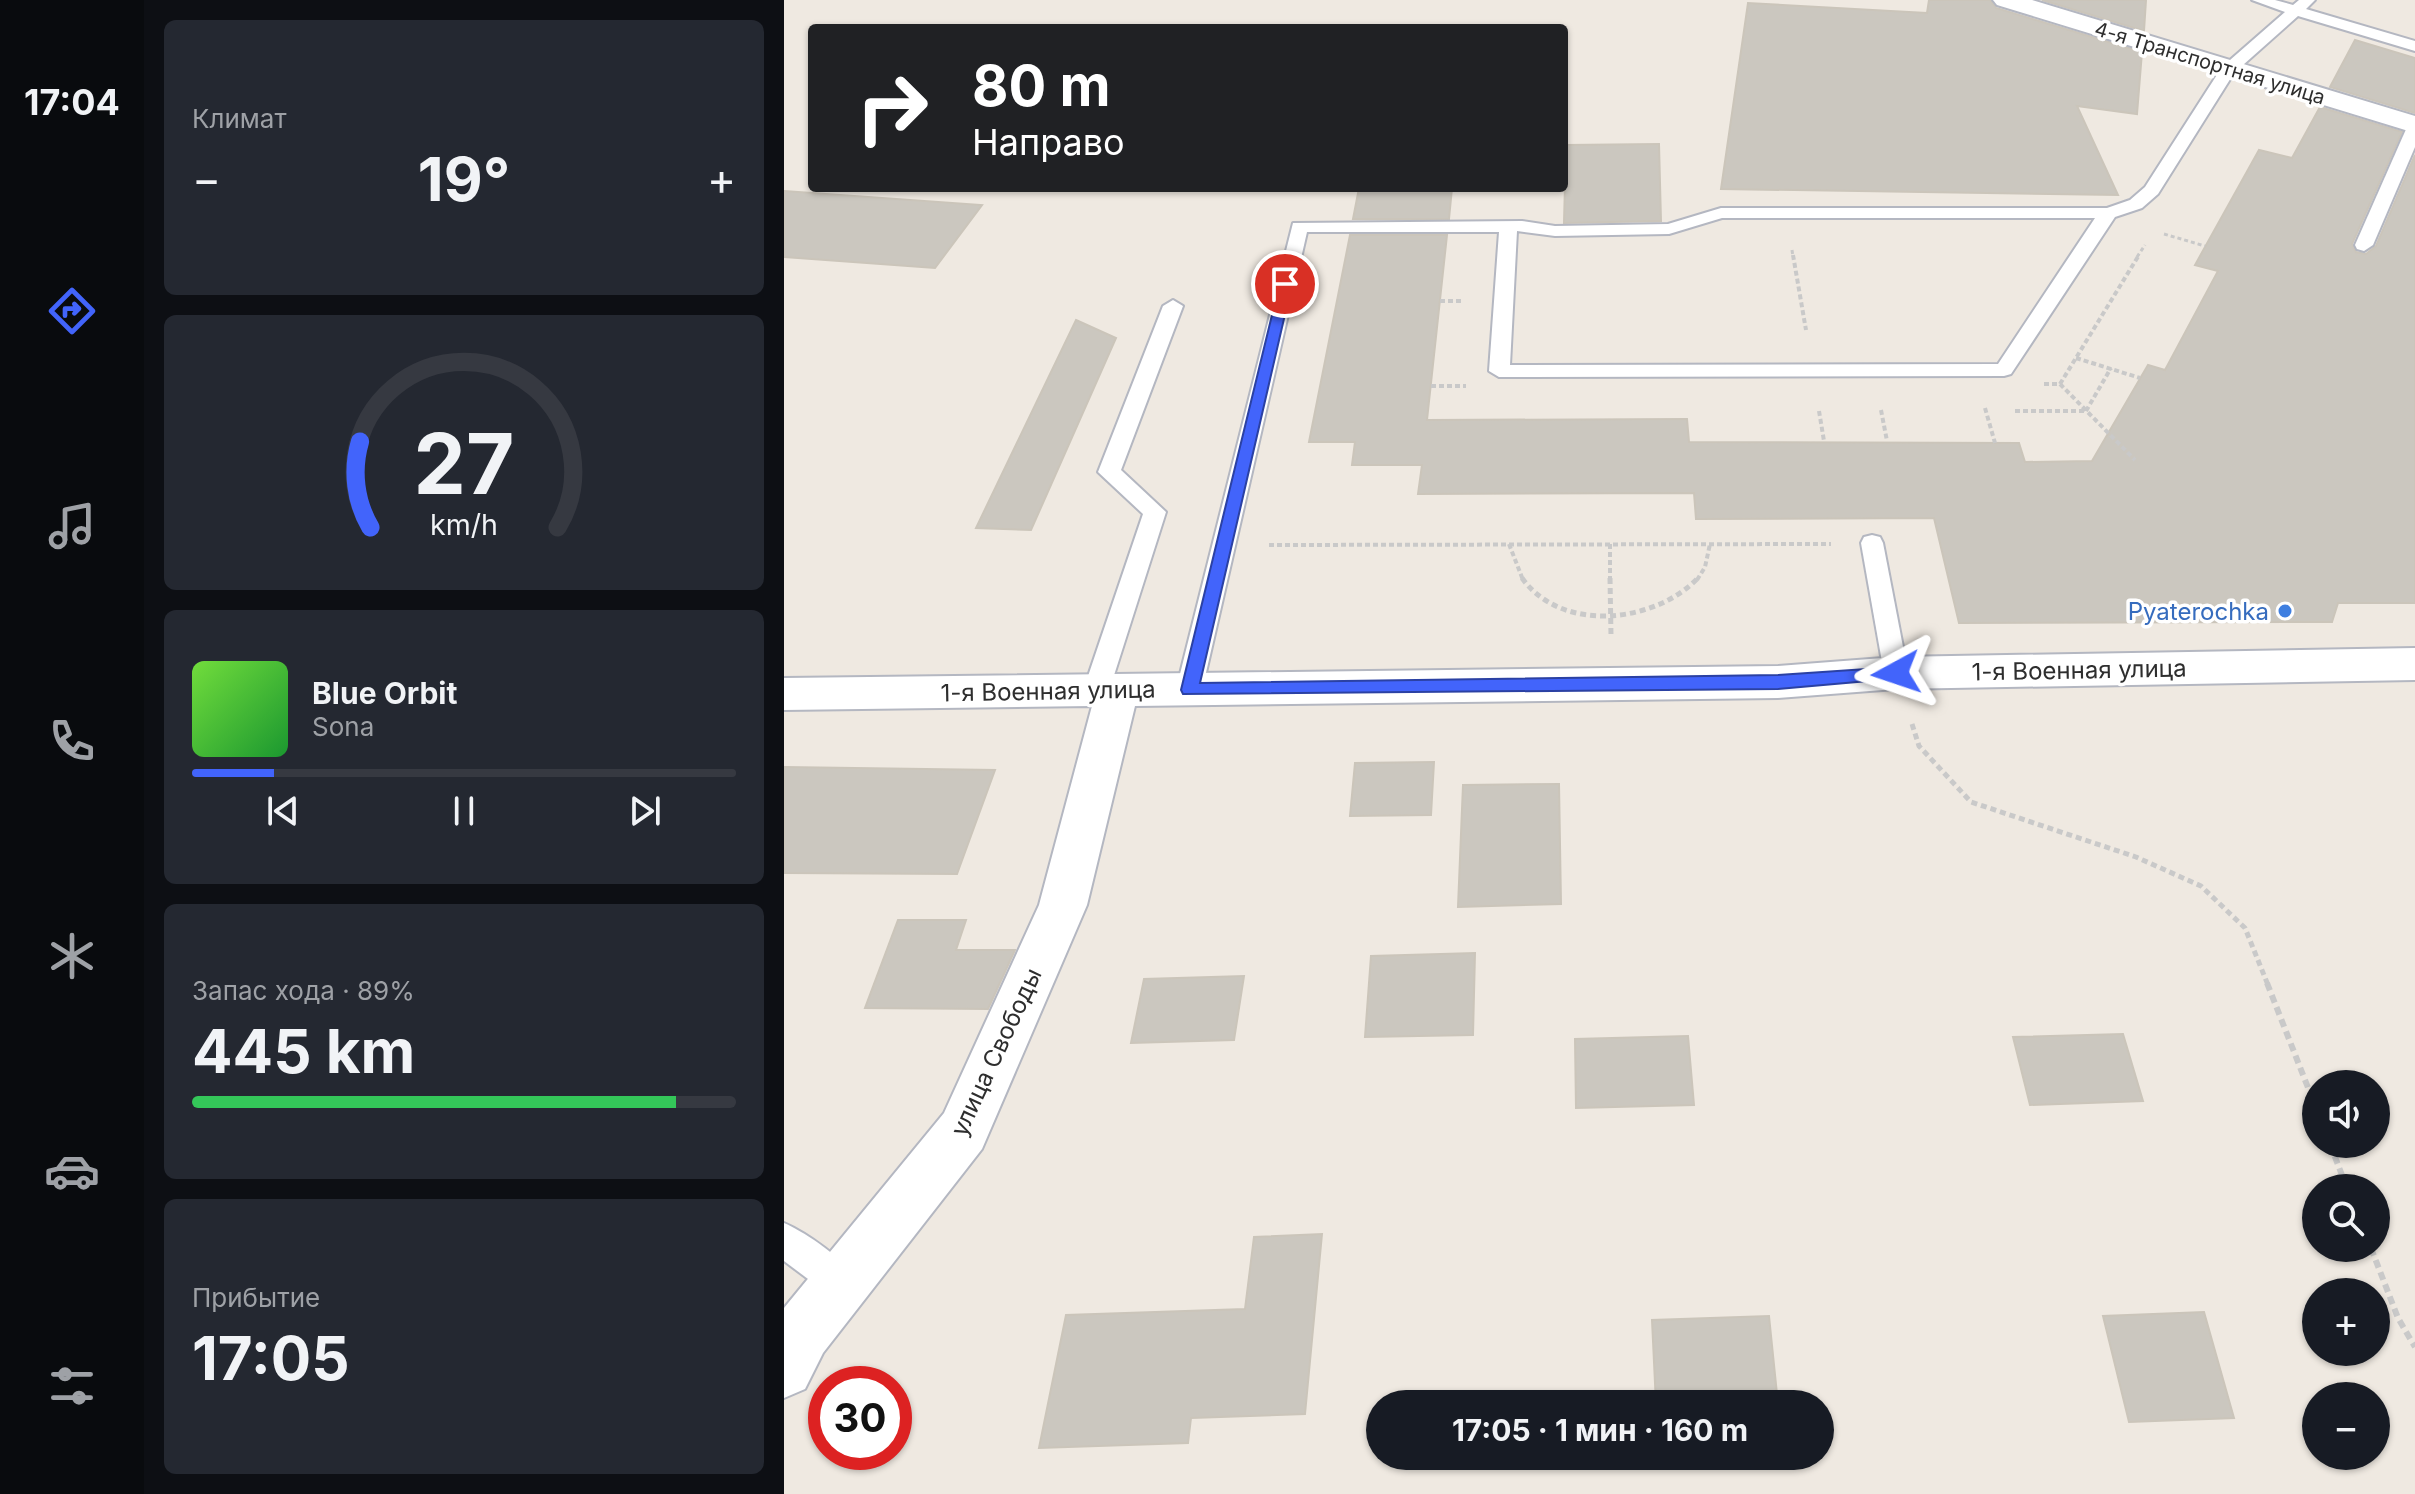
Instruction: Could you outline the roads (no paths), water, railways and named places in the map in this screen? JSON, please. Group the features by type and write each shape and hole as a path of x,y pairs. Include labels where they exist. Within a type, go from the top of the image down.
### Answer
{"street":[{"name":"4-я Транспортная улица","path":"2006,0 2415,126"},
{"name":"1-я Военная улица","path":"784,694 1778,682 1896,673 2415,664"},
{"name":"улица Свободы","path":"784,1368 802,1332 963,1131 1063,905 1107,691"}],"lane":[{"path":"2259,0 2302,6 2415,46"},
{"path":"1189,690 1299,227 1508,226 1555,231 1669,229 1721,213 2108,213 2136,204 2152,190 2228,70 2302,6"},
{"path":"2364,245 2415,126"},
{"path":"1508,226 1499,371 2004,370 2108,213"},
{"path":"1107,691 1155,512 1109,472 1173,306"},
{"path":"1872,543 1896,673"},
{"path":"784,1240 840,1282"}],"place":[{"name":"Pyaterochka","path":"2285,611"}]}
